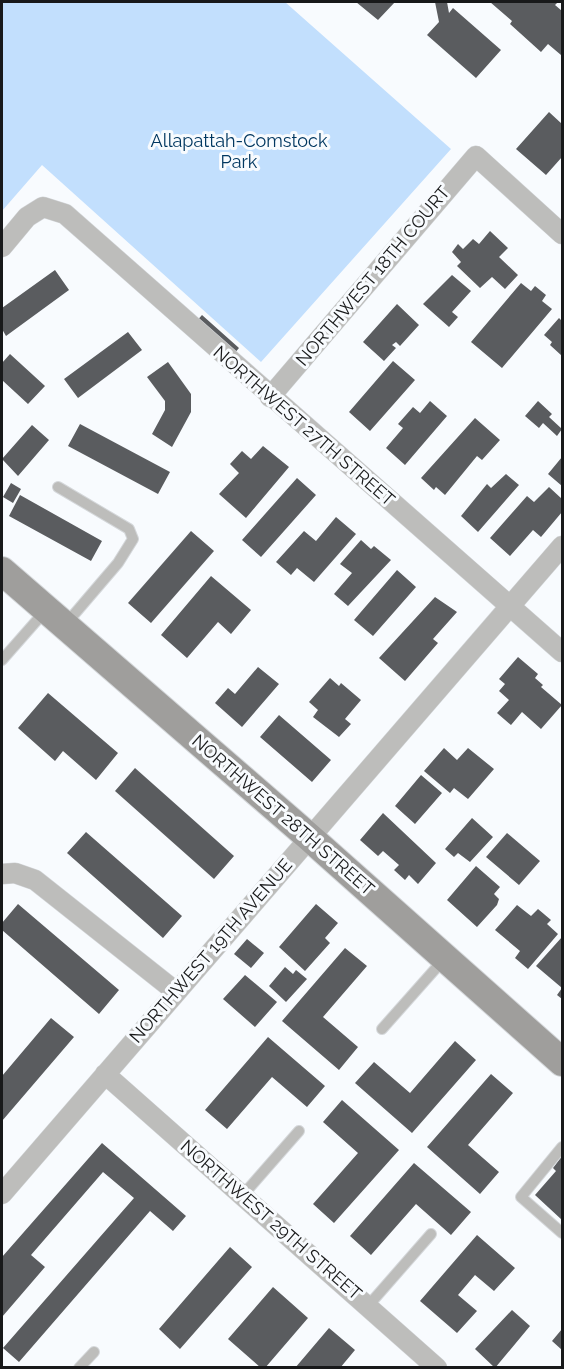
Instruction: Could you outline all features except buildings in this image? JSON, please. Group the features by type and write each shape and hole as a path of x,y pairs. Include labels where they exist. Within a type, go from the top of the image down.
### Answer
{"street":[{"name":"NORTHWEST 18TH COURT","path":"270,397 476,156 562,234"},
{"name":"NORTHWEST 27TH STREET","path":"2,246 27,217 43,207 64,214 562,652"},
{"name":"NORTHWEST 19TH AVENUE","path":"2,1194 175,991 562,546"},
{"name":"NORTHWEST 28TH STREET","path":"2,571 309,837 562,1062"},
{"path":"2,874 15,873 35,880 175,991"},
{"name":"NORTHWEST 29TH STREET","path":"105,1074 437,1368"}],"lane":[{"path":"2,660 118,563 133,539 129,529 58,487"},
{"path":"382,1029 446,958"},
{"path":"243,1196 299,1131"},
{"path":"562,1146 521,1197 562,1233"},
{"path":"368,1306 431,1234"},
{"path":"79,1368 93,1352"}],"green space":[{"name":"Allapattah-Comstock Park","path":"2,2 285,2 451,149 261,362 42,165 2,211"}]}
